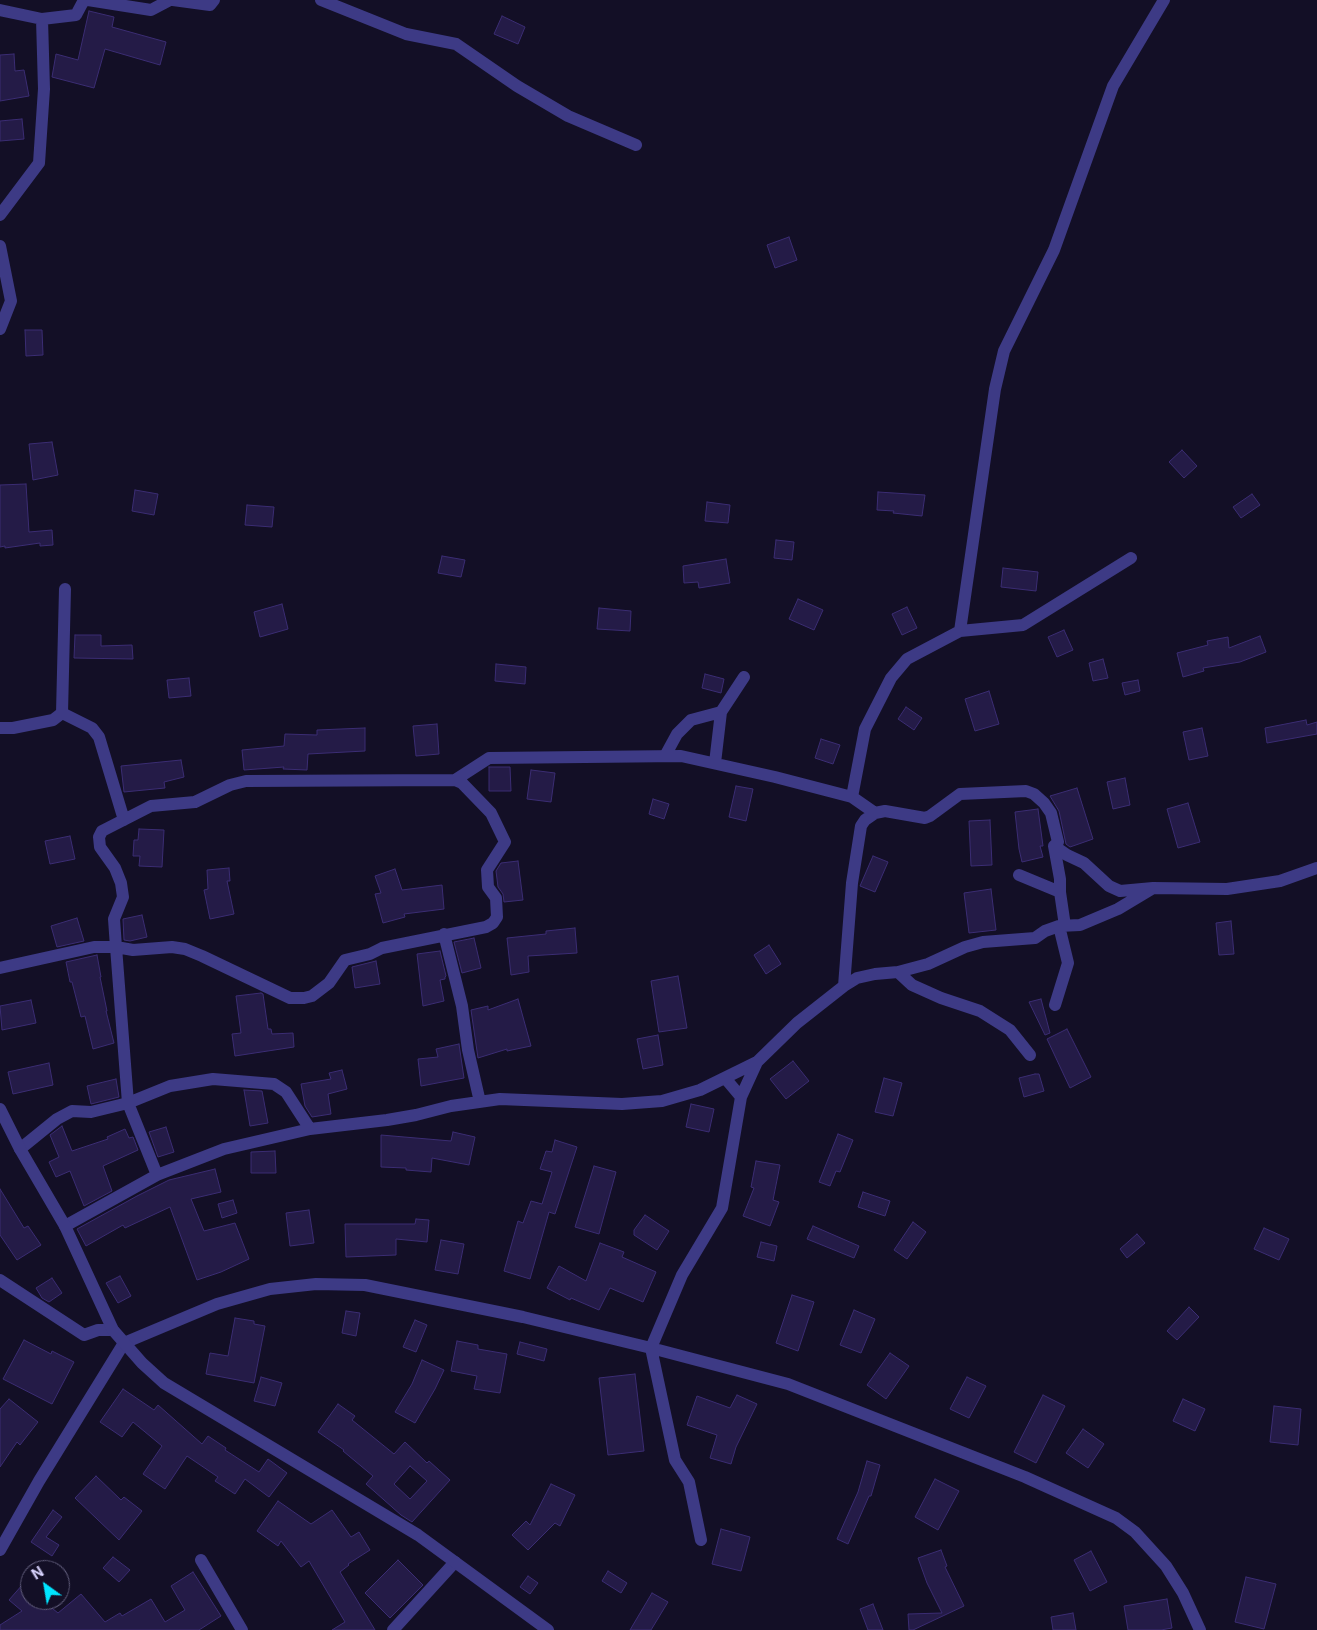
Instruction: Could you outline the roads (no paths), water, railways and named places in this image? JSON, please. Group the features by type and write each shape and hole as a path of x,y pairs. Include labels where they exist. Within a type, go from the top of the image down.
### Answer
{"street":[{"path":"0,10 42,19 76,15 84,0"},
{"path":"88,0 151,10 171,0 210,5 214,0"},
{"path":"321,0 406,34 456,44 517,86 568,116 636,145"},
{"path":"960,631 996,389 1004,351 1054,250 1113,86 1164,0"},
{"path":"0,215 39,163 44,88 42,19"},
{"path":"0,246 11,301 0,329"},
{"path":"852,797 865,729 891,678 908,659 960,631 1023,625 1131,558"},
{"path":"62,714 65,589"},
{"path":"715,764 721,712 744,677"},
{"path":"665,756 677,734 691,720 721,712"},
{"path":"0,728 13,728 53,720 62,714"},
{"path":"62,714 92,728 99,736 124,820"},
{"path":"455,780 489,758 680,756 776,776 852,797 875,813"},
{"path":"0,968 94,948 116,947 133,950 172,947 185,949 290,998 312,996 329,983 345,960 370,954 382,948 486,927 493,923 497,917 496,898 488,887 487,870 505,842 490,813 462,784 455,780 246,781 230,785 195,802 151,806 102,831 99,837 100,847 115,868 122,883 123,897 114,919 116,947 128,1103 157,1175"},
{"path":"844,986 851,892 861,826 865,820 875,813 886,811 925,818 960,794 1026,791 1034,794 1052,813 1058,842 1054,846"},
{"path":"1054,846 1090,867 1109,886 1120,892 1153,888 1227,888 1280,881 1317,868"},
{"path":"1054,846 1060,878 1062,926 1068,963 1055,1005"},
{"path":"1019,875 1060,892"},
{"path":"65,1226 157,1175 224,1150 310,1129 387,1120 451,1106 480,1102 509,1100 622,1104 662,1101 700,1090 757,1062 797,1023 857,978 898,972 928,964 965,946 983,942 1035,938 1045,931 1062,926 1080,925 1118,909 1153,888"},
{"path":"444,934 462,1006 468,1050 480,1102"},
{"path":"898,972 912,985 980,1012 1010,1030 1030,1055"},
{"path":"701,1540 689,1482 675,1460 651,1348 682,1275 722,1208 740,1097 757,1062"},
{"path":"725,1078 740,1097"},
{"path":"20,1149 58,1119 72,1111 91,1112 128,1103 170,1086 213,1079 274,1084 286,1092 310,1129"},
{"path":"0,1109 20,1149 65,1226 113,1330 142,1363 164,1383 418,1535 548,1630"},
{"path":"0,1280 84,1335 98,1330 113,1330"},
{"path":"0,1550 39,1481 124,1343 217,1304 270,1288 316,1284 365,1285 523,1317 788,1384 1025,1477 1116,1518 1135,1532 1166,1566 1183,1593 1200,1630"},
{"path":"201,1560 242,1630"},
{"path":"393,1630 455,1562"}]}
